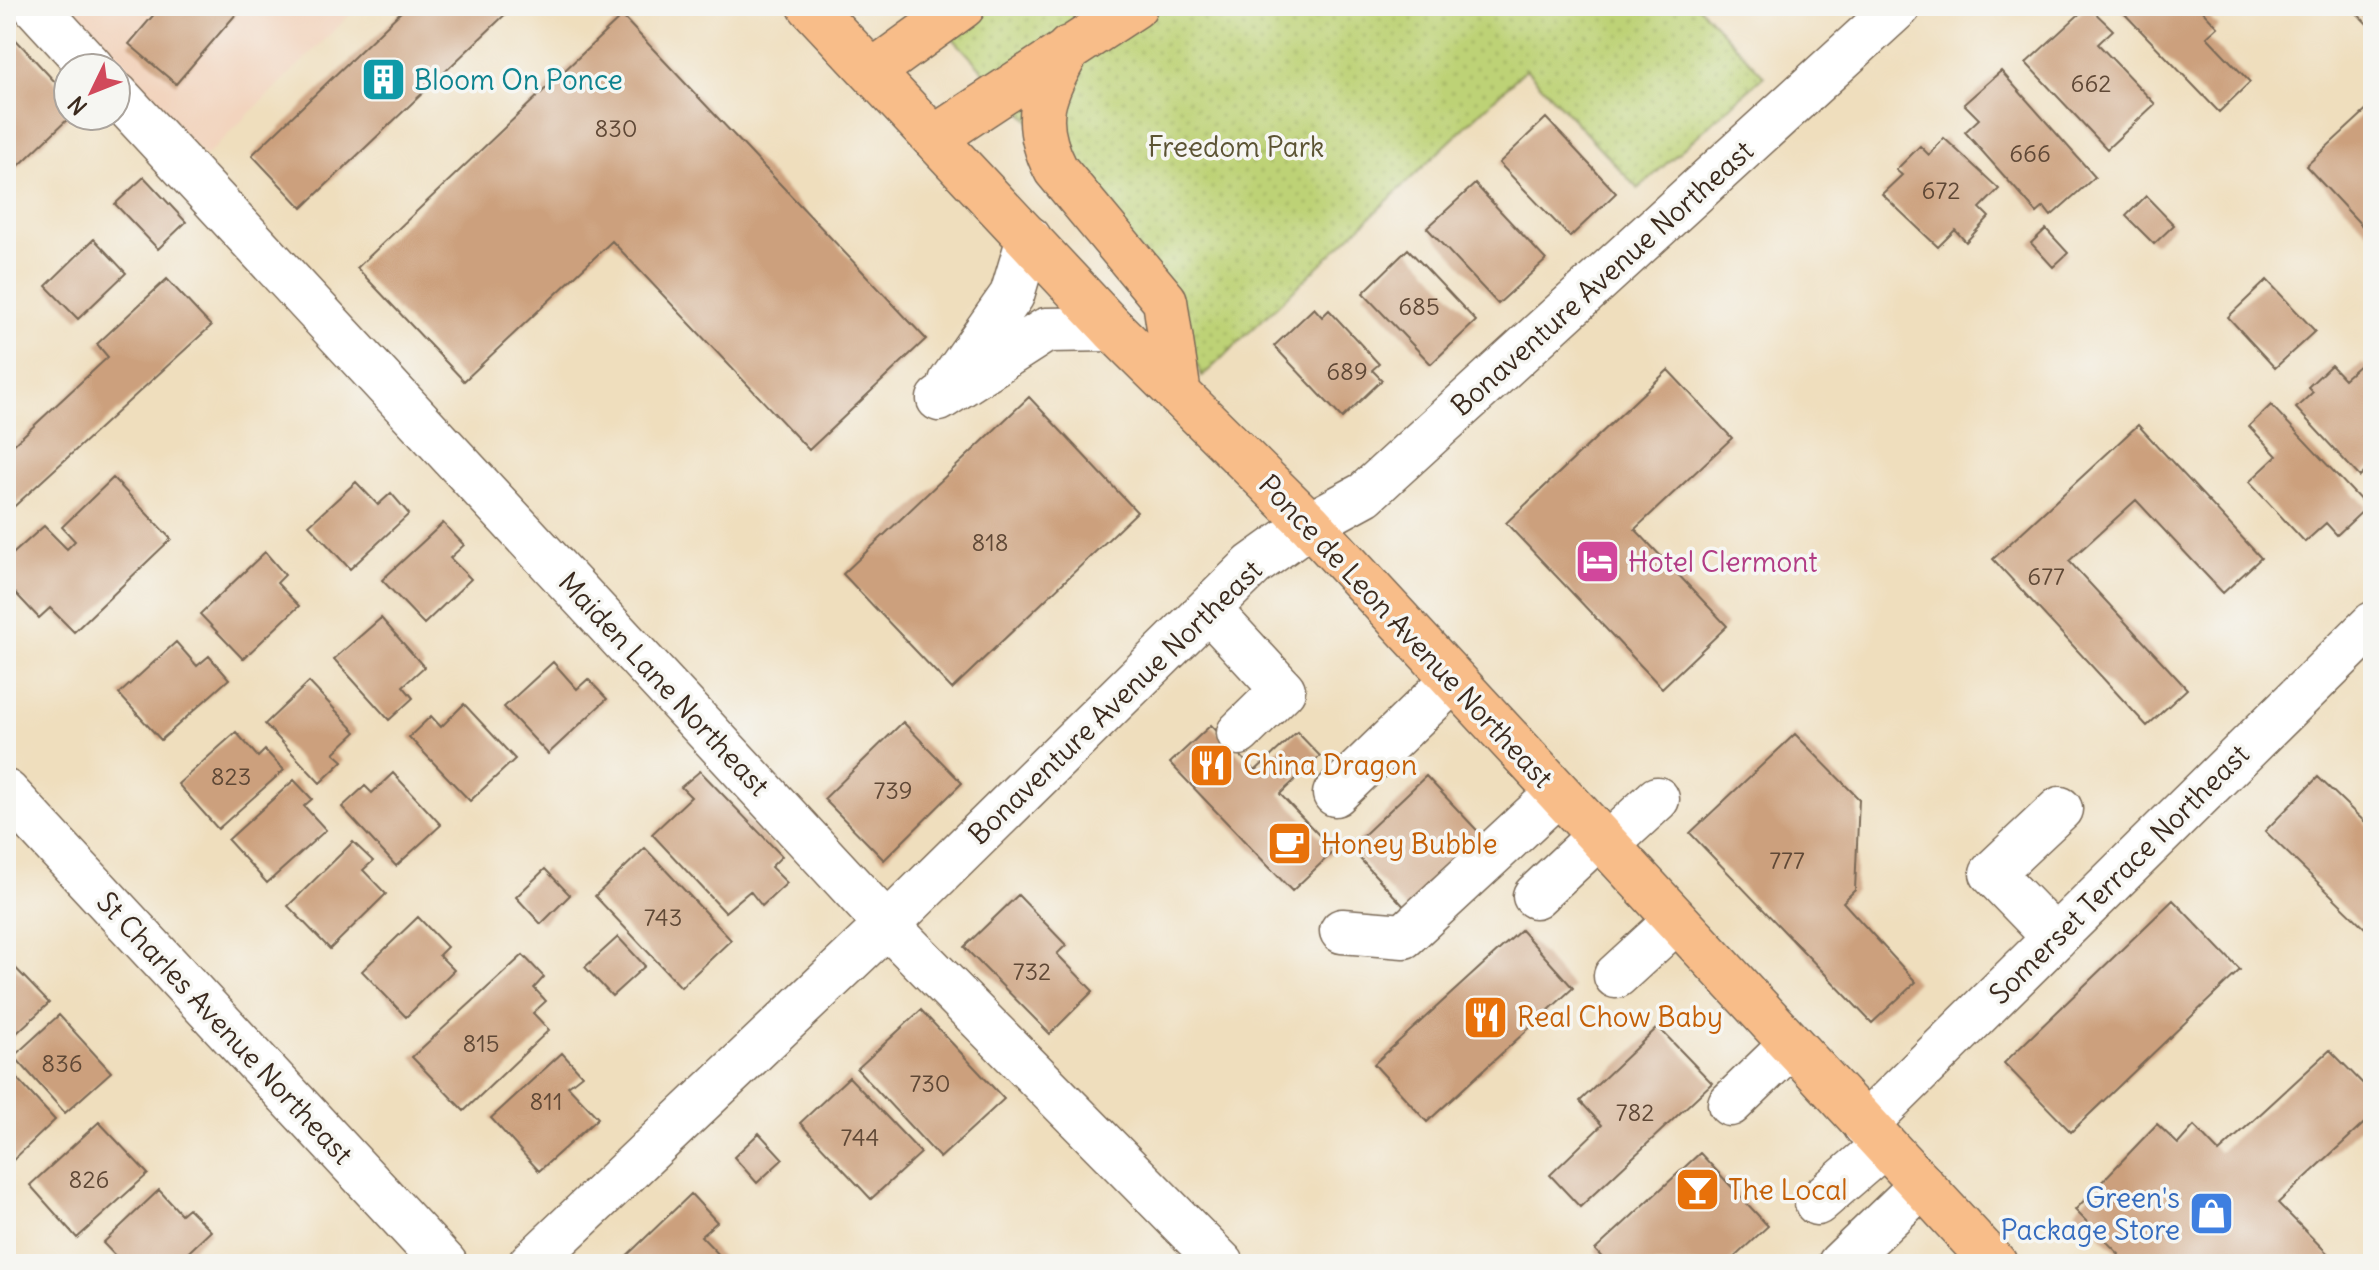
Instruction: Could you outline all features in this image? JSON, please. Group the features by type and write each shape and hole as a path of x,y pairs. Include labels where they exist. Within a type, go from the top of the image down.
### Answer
{"highway":[{"name":"Ponce de Leon Avenue Northeast","path":"810,6 1113,329 1310,524 1995,1264"},
{"path":"872,72 963,6"},
{"path":"934,138 1135,6"},
{"path":"1069,48 1047,87 1039,120 1045,147 1056,170 1165,301 1179,395"}],"street":[{"path":"35,6 77,52"},
{"name":"Bonaventure Avenue Northeast","path":"530,1264 887,925 1253,565 1310,524 1365,494 1899,6"},
{"name":"Maiden Lane Northeast","path":"132,111 887,925 1222,1264"},
{"path":"1029,238 1012,295 939,399 1046,330 1113,329"},
{"path":"1209,610 1283,690 1239,733"},
{"name":"Somerset Terrace Northeast","path":"1817,1203 1874,1135 2055,938 2373,624"},
{"path":"1335,794 1453,680"},
{"name":"St Charles Avenue Northeast","path":"6,792 445,1264"},
{"path":"1342,931 1404,936 1558,793"},
{"path":"1535,896 1657,799"},
{"path":"2055,938 1992,873 2060,809"},
{"path":"1616,976 1676,921"},
{"path":"1730,1104 1791,1045"},
{"path":"1840,1264 1922,1185"}],"shaded area":[{"path":"62,6 359,6 205,157 132,80 132,52 106,52"}],"green space":[{"name":"Freedom Park","path":"923,6 1698,6 1764,76 1638,189 1526,69 1202,377 1166,283 1062,156"}],"building":[{"path":"161,6 243,6 176,84 129,44"},
{"name":"Bloom On Ponce","path":"407,6 514,6 302,208 252,155"},
{"path":"2088,6 2113,30 2098,44 2155,104 2107,149 2026,63"},
{"path":"2117,6 2198,6 2218,27 2207,37 2250,82 2219,112"},
{"path":"2350,6 2373,6 2373,19 2367,24"},
{"path":"622,16 926,339 809,450 612,241 464,381 357,268"},
{"path":"6,29 52,79 54,132 6,178"},
{"path":"2001,71 2095,177 2051,216 2044,207 2037,213 1965,132 1979,119 1964,104"},
{"path":"2373,104 2373,179 2370,182 2373,225 2367,231 2306,166"},
{"path":"1546,118 1616,193 1570,237 1499,163"},
{"path":"1944,138 1999,189 1980,208 1989,217 1966,242 1955,230 1938,247 1882,194 1902,175 1896,170 1920,146 1929,155"},
{"path":"144,177 186,222 158,249 115,204"},
{"path":"1475,184 1546,260 1498,304 1427,228"},
{"path":"2146,196 2174,225 2154,244 2126,216"},
{"path":"2046,229 2068,253 2053,267 2031,243"},
{"path":"94,239 126,273 78,319 46,286"},
{"path":"1408,249 1476,321 1431,364 1363,293"},
{"path":"167,279 211,326 6,514 6,444 10,448 108,357 97,344"},
{"path":"2267,280 2315,331 2275,368 2228,317"},
{"path":"1314,308 1322,317 1329,310 1379,364 1372,370 1382,380 1342,418 1274,346"},
{"path":"2362,363 2373,374 2373,464 2360,477 2296,408 2313,392 2308,387 2331,365 2344,379"},
{"path":"1668,370 1732,438 1635,529 1727,626 1662,688 1506,523"},
{"path":"1029,397 1137,512 952,689 843,574"},
{"path":"2271,405 2367,507 2337,535 2326,523 2305,542 2249,482 2277,456 2249,426"},
{"path":"2138,425 2261,558 2223,593 2136,500 2069,561 2187,689 2147,726 1993,559"},
{"path":"113,478 171,539 74,632 50,608 39,618 6,583 6,560 44,526 67,549 75,541 62,527"},
{"path":"356,482 378,505 391,493 409,514 350,569 309,525"},
{"path":"443,523 464,545 450,558 471,579 424,624 382,580"},
{"path":"265,552 285,575 277,583 299,606 243,659 200,614"},
{"path":"381,618 424,667 403,686 413,698 389,720 334,659"},
{"path":"176,642 197,666 209,656 229,679 161,740 119,694"},
{"path":"553,662 577,689 588,679 607,699 548,754 504,707"},
{"path":"309,682 356,732 334,753 343,761 320,783 265,724"},
{"path":"464,704 515,759 470,801 409,737 431,716 441,727"},
{"path":"903,722 962,783 884,860 824,799"},
{"path":"1211,725 1255,771 1297,732 1320,756 1280,794 1334,851 1292,891 1170,763"},
{"path":"236,732 258,757 265,750 284,770 218,829 178,784"},
{"path":"1795,734 1859,799 1855,890 1843,902 1916,982 1872,1023 1690,833"},
{"path":"700,771 782,856 771,867 787,883 762,906 750,891 725,912 652,834 691,797 681,787"},
{"path":"393,773 441,825 396,866 342,807 365,786 372,793"},
{"path":"1426,776 1487,841 1410,913 1350,848"},
{"path":"2318,777 2373,830 2373,936 2265,831"},
{"path":"294,780 312,799 304,806 326,830 267,883 228,840"},
{"path":"353,842 373,861 363,870 386,894 330,949 288,906"},
{"path":"645,848 731,940 681,987 595,896"},
{"path":"545,869 570,895 541,924 516,897"},
{"path":"1018,895 1066,945 1057,954 1093,991 1050,1034 964,947"},
{"path":"2173,900 2240,970 2071,1132 2004,1063"},
{"path":"418,917 447,947 439,955 454,970 406,1017 362,971"},
{"path":"1521,930 1573,988 1427,1122 1374,1064"},
{"path":"618,937 645,966 612,996 585,967"},
{"path":"523,955 544,977 534,988 546,1001 533,1013 549,1030 464,1111 412,1057"},
{"path":"6,958 49,1003 6,1043"},
{"path":"921,1010 1004,1099 940,1158 857,1069"},
{"path":"59,1015 111,1072 65,1113 14,1056"},
{"path":"1658,1027 1712,1083 1580,1207 1550,1175 1602,1125 1580,1101"},
{"path":"2330,1050 2373,1094 2373,1115 2278,1203 2338,1264 2114,1261 2119,1254 2075,1210 2157,1124 2178,1144 2194,1126 2219,1152"},
{"path":"562,1053 582,1075 568,1086 598,1118 539,1171 491,1118"},
{"path":"12,1073 55,1120 6,1167 6,1079"},
{"path":"849,1077 921,1153 871,1199 800,1123"},
{"path":"99,1122 148,1174 77,1238 30,1185"},
{"path":"759,1133 783,1159 757,1183 734,1157"},
{"name":"The Local","path":"1700,1153 1768,1226 1727,1264 1608,1264 1595,1250"},
{"path":"159,1190 181,1214 188,1208 211,1231 176,1264 123,1264 103,1243"},
{"path":"691,1194 717,1222 701,1236 728,1264 618,1264"}],"place":[{"name":"Bloom On Ponce","path":"383,80"},
{"name":"Hotel Clermont","path":"1597,562"},
{"name":"China Dragon","path":"1212,765"},
{"name":"Honey Bubble","path":"1290,844"},
{"name":"Real Chow Baby","path":"1486,1017"},
{"name":"The Local","path":"1697,1190"},
{"name":"Green's Package Store","path":"2211,1214"}]}
